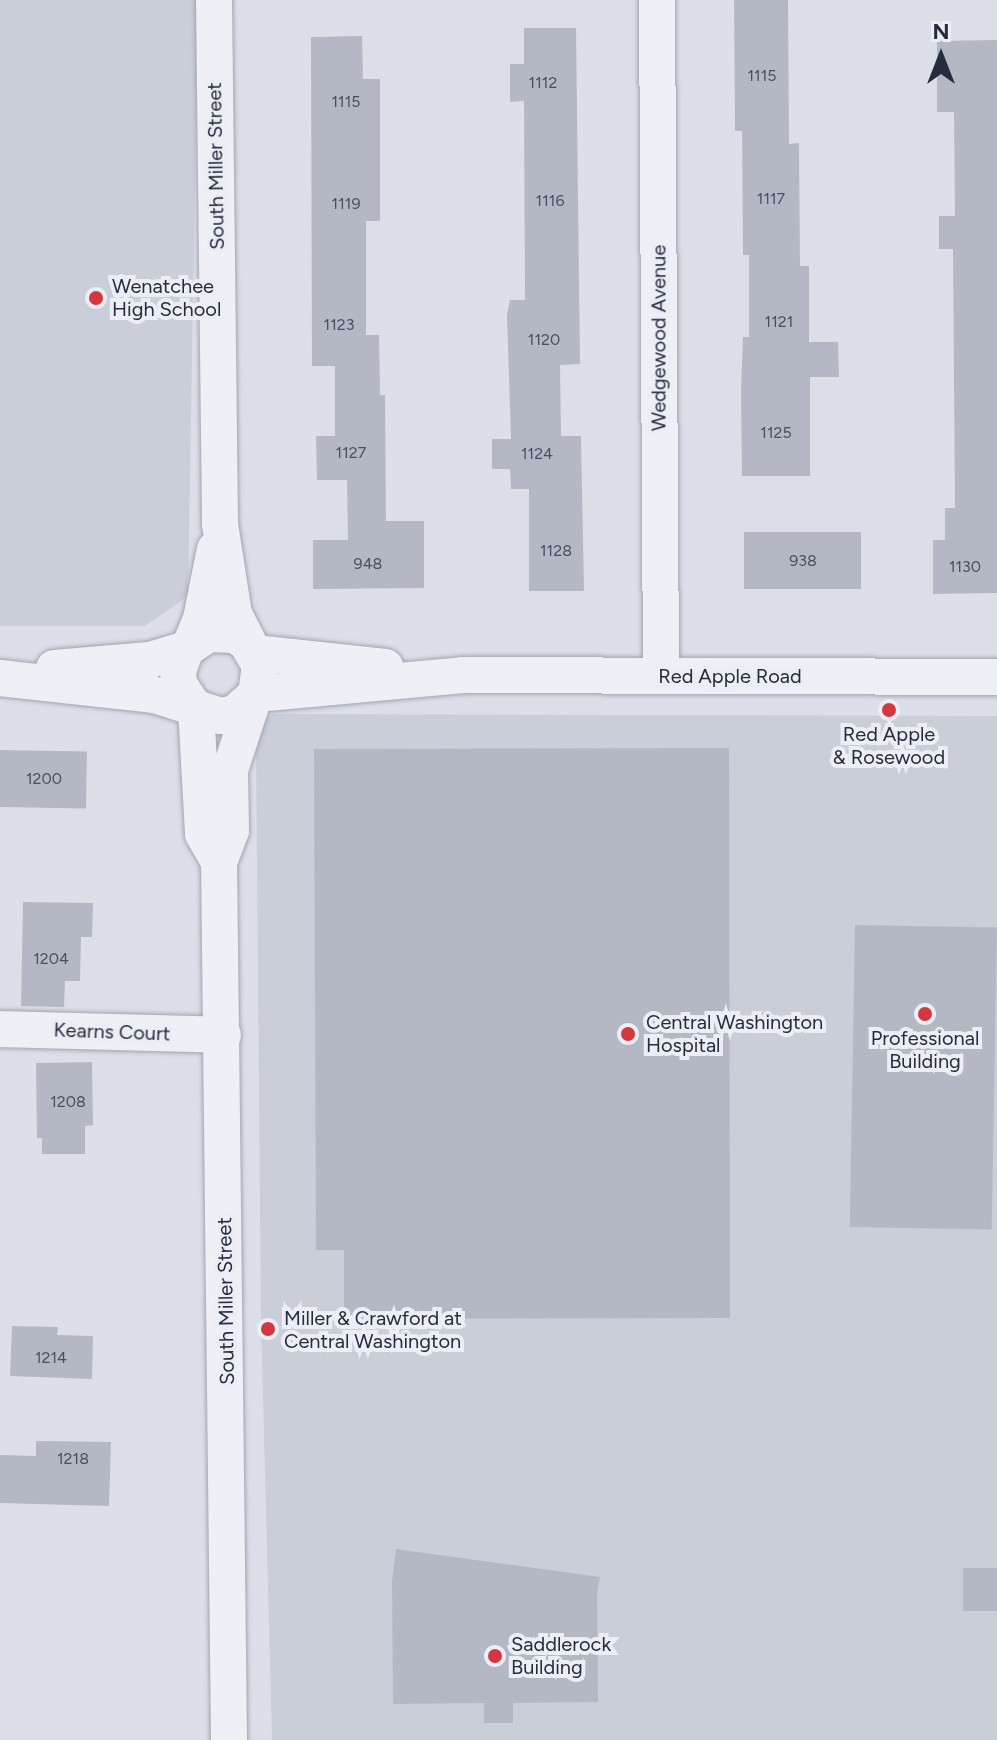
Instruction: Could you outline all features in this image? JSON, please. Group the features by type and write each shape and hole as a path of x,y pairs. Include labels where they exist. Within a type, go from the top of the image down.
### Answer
{"street":[{"name":"South Miller Street","path":"214,0 220,524 234,614 253,650"},
{"name":"Wedgewood Avenue","path":"657,0 661,675"},
{"name":"South Miller Street","path":"188,647 201,619 220,524"},
{"path":"222,633 234,635 253,650 260,666 255,696 235,713 221,716 155,695 0,676 150,660 188,647 209,634 222,633"},
{"path":"188,647 178,671 179,684 195,707"},
{"name":"Red Apple Road","path":"253,650 463,675"},
{"name":"Red Apple Road","path":"255,696 463,675 997,677"},
{"name":"South Miller Street","path":"229,1740 219,862 231,831 230,770 255,696"},
{"name":"South Miller Street","path":"195,707 203,834 219,862"},
{"name":"Kearns Court","path":"0,1029 223,1035"}],"shaded area":[{"name":"Wenatchee High School","path":"0,0 198,0 188,596 145,626 0,626"},
{"name":"Central Washington Hospital","path":"273,714 997,716 997,1740 272,1740 261,1321 256,748 263,722"}],"building":[{"path":"734,0 788,0 789,144 799,143 800,266 809,266 809,342 838,342 839,377 810,377 810,476 742,476 741,391 743,337 749,337 749,255 743,255 742,131 735,131"},
{"path":"524,28 576,28 580,364 560,365 561,436 581,436 584,591 529,591 529,489 511,489 510,469 492,469 492,439 511,439 507,315 510,300 525,300 524,101 510,102 510,64 524,64"},
{"path":"362,36 363,79 380,79 380,221 366,221 366,335 379,335 380,395 385,395 386,521 424,521 424,588 313,589 313,540 348,540 347,480 317,480 316,436 335,436 335,366 312,366 311,37"},
{"path":"997,40 997,593 933,594 933,540 945,540 945,508 955,508 953,249 939,249 939,216 955,216 954,112 937,112 937,41"},
{"path":"744,532 861,532 861,589 744,589"},
{"path":"729,748 730,1318 344,1319 344,1250 316,1250 314,749"},
{"path":"0,750 87,752 86,809 0,807"},
{"path":"23,902 93,903 92,937 81,937 80,981 65,981 64,1007 21,1006"},
{"name":"Professional Building","path":"855,925 997,927 992,1229 850,1227"},
{"path":"92,1062 93,1125 85,1126 85,1154 42,1154 42,1138 37,1138 36,1063"},
{"path":"12,1326 58,1327 57,1335 93,1336 92,1379 10,1376"},
{"path":"36,1441 111,1442 109,1506 0,1503 0,1455 36,1456"},
{"name":"Saddlerock Building","path":"396,1549 600,1577 597,1593 598,1702 513,1703 513,1723 484,1723 484,1703 393,1704 392,1581"},
{"path":"963,1568 997,1568 997,1611 963,1611"}],"place":[{"name":"Wenatchee High School","path":"96,298"},
{"name":"Red Apple & Rosewood","path":"889,710"},
{"name":"Professional Building","path":"925,1014"},
{"name":"Central Washington Hospital","path":"628,1034"},
{"name":"Miller & Crawford at Central Washington","path":"268,1329"},
{"name":"Saddlerock Building","path":"495,1656"}]}
